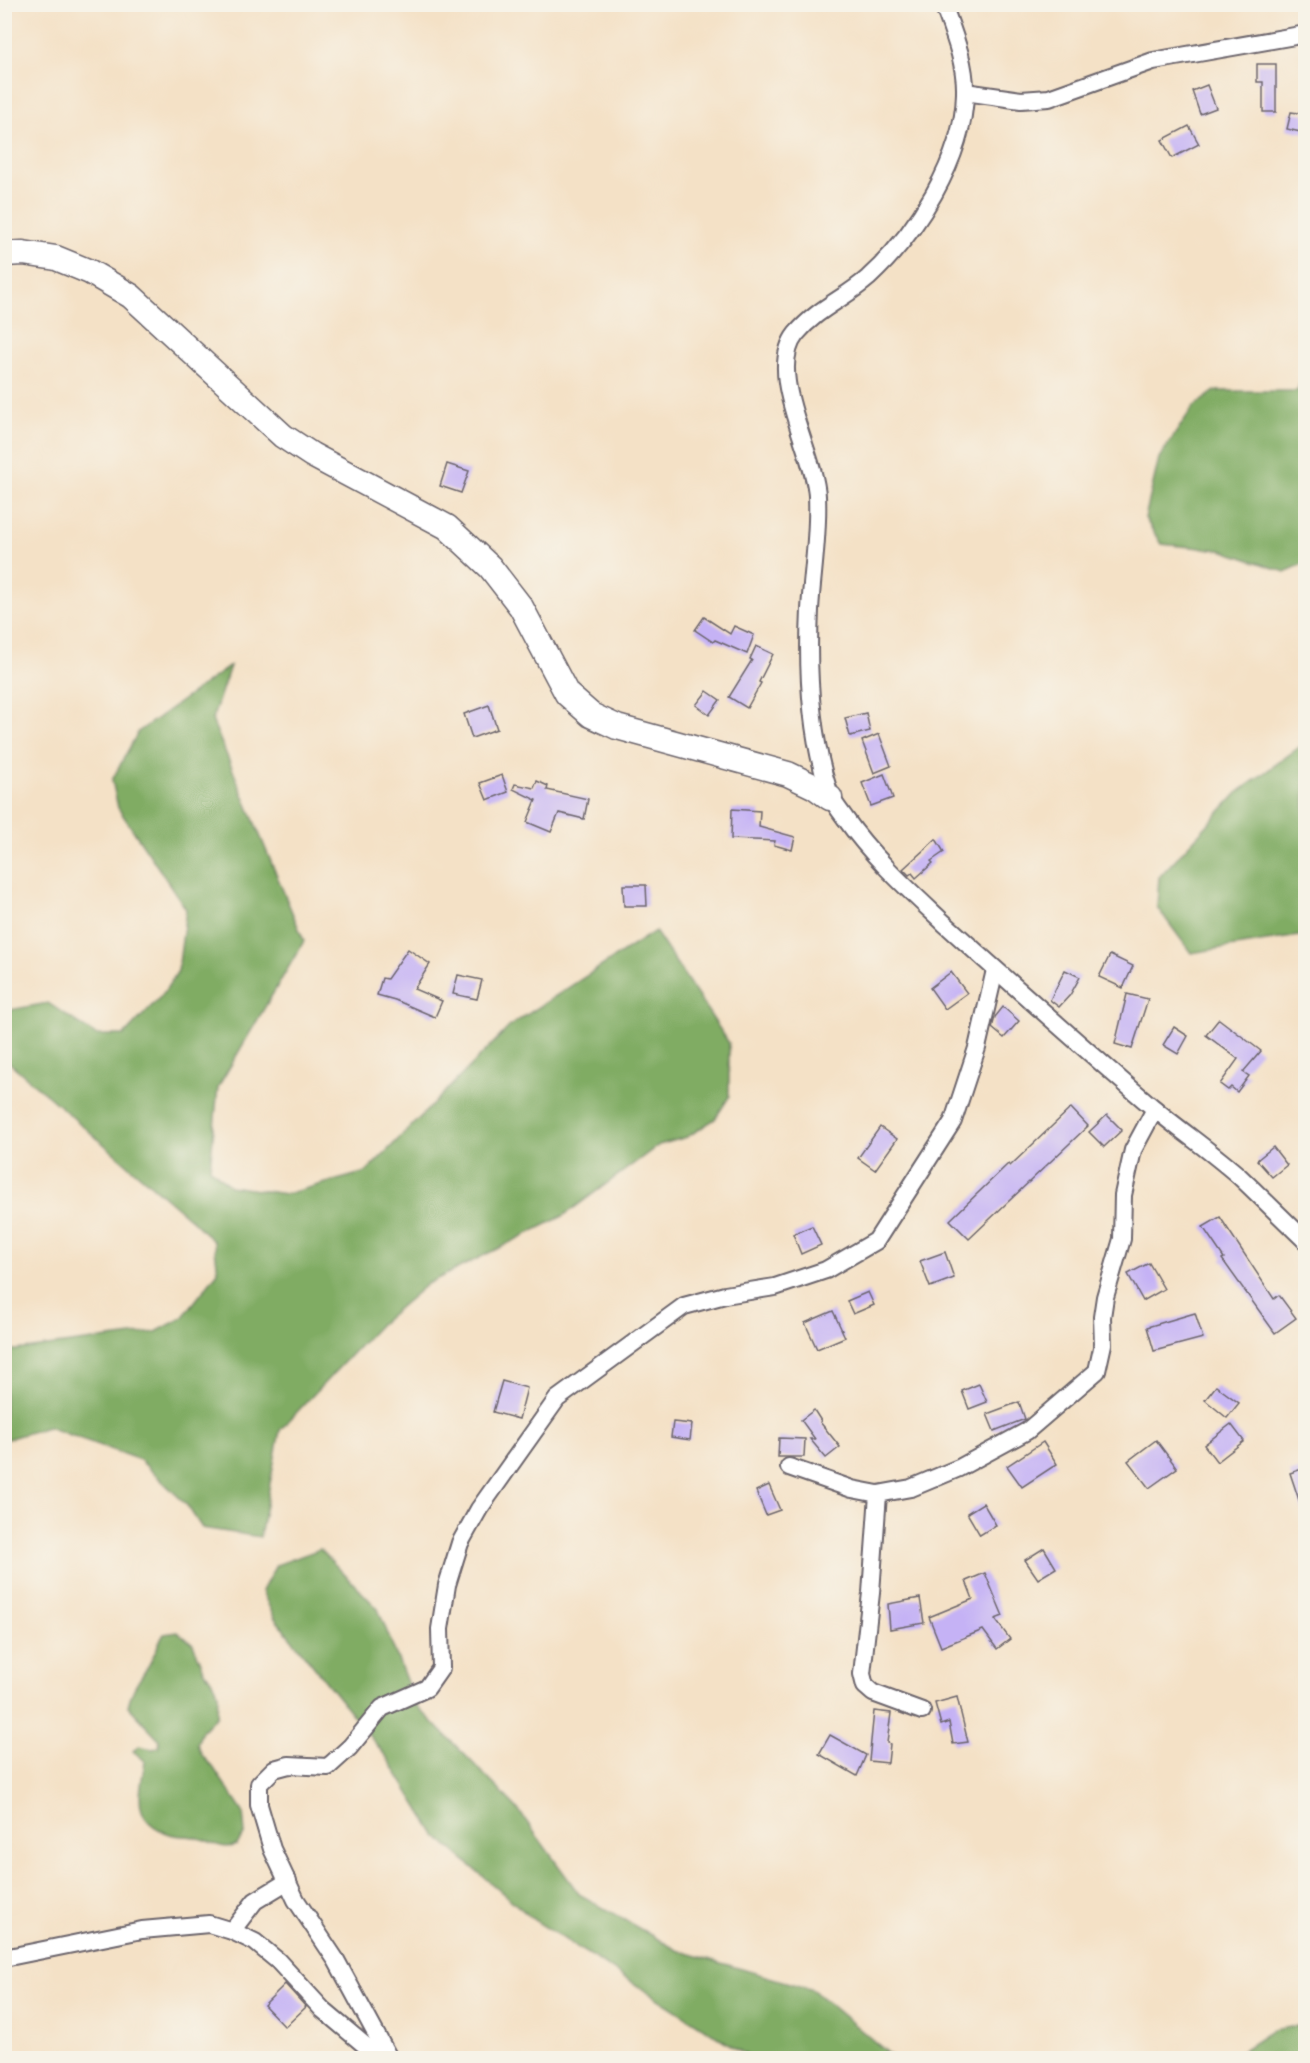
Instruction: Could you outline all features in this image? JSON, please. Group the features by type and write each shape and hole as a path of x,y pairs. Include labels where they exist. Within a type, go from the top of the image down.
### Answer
{"street":[{"path":"830,798 821,764 814,721 809,668 817,493 808,457 792,411 786,367 792,339 815,314 864,281 898,249 920,217 946,169 961,128 965,93 958,51 943,4"},
{"path":"965,93 1021,100 1049,98 1153,61 1305,34"},
{"path":"4,254 23,253 56,258 90,272 131,296 283,436 447,527 490,567 521,606 567,694 591,715 617,727 788,774 815,787 830,798 851,827 892,875 995,970 1155,1109 1238,1175 1305,1241"},
{"path":"390,2058 336,1960 296,1900 272,1849 259,1805 259,1784 273,1768 289,1765 328,1767 350,1747 382,1708 427,1688 441,1668 440,1629 447,1586 460,1543 479,1509 557,1399 684,1306 724,1295 775,1287 816,1274 876,1241 953,1120 977,1048 995,970"},
{"path":"789,1467 852,1489 878,1494 911,1488 959,1468 1027,1431 1097,1371 1103,1344 1102,1317 1105,1297 1122,1239 1123,1195 1133,1150 1155,1109"},
{"path":"878,1494 862,1674 865,1686 873,1693 922,1711"},
{"path":"231,1931 255,1901 288,1881"},
{"path":"4,1958 142,1930 208,1924 255,1942 279,1961 323,2010 380,2058"}],"green space":[{"path":"1305,371 1305,563 1285,572 1221,550 1161,544 1145,518 1159,458 1193,407 1215,391 1297,391"},
{"path":"230,666 212,720 304,941 218,1087 210,1168 230,1186 286,1194 366,1172 511,1025 655,931 729,1043 729,1097 715,1119 687,1137 659,1145 563,1216 427,1284 380,1324 280,1430 260,1537 202,1528 186,1504 140,1460 48,1427 4,1440 5,1350 156,1332 182,1318 218,1272 214,1242 194,1222 5,1059 4,1011 48,1003 96,1035 124,1035 162,995 178,971 186,909 118,808 112,780 138,732"},
{"path":"1305,743 1305,935 1191,953 1157,907 1159,877 1237,793"},
{"path":"320,1549 378,1609 416,1705 516,1807 579,1894 677,1950 813,1990 894,2058 751,2058 534,1920 435,1835 388,1759 274,1617 262,1591 276,1565"},
{"path":"178,1632 193,1644 218,1694 217,1715 202,1731 197,1744 203,1757 213,1767 243,1812 245,1833 237,1845 232,1847 195,1837 173,1835 157,1828 143,1814 140,1795 145,1761 133,1751 139,1746 153,1749 159,1747 159,1739 128,1706 129,1700 164,1634"},
{"path":"1305,2025 1305,2058 1230,2058 1273,2030"}],"building":[{"path":"1257,64 1276,64 1276,112 1263,112 1263,82 1257,82"},
{"path":"1207,85 1216,108 1200,114 1192,91"},
{"path":"1291,112 1305,114 1305,133 1287,129"},
{"path":"1189,126 1199,144 1172,158 1162,140"},
{"path":"447,464 469,471 461,493 440,486"},
{"path":"704,617 730,634 734,626 754,635 747,654 715,640 713,642 695,630"},
{"path":"756,646 773,654 747,708 729,697 752,660 750,659"},
{"path":"707,691 720,700 709,715 696,705"},
{"path":"489,705 497,729 472,738 464,714"},
{"path":"866,713 870,731 850,736 845,718"},
{"path":"879,734 891,766 874,773 862,741"},
{"path":"884,774 893,798 871,806 862,783"},
{"path":"502,775 508,792 487,800 480,783"},
{"path":"537,781 548,786 547,790 588,799 584,819 559,813 551,832 527,822 536,800 513,789 515,784 534,788"},
{"path":"732,809 760,811 759,827 795,837 792,850 774,845 775,841 731,839"},
{"path":"936,839 944,852 931,861 933,863 916,878 912,873 909,875 903,869"},
{"path":"623,885 646,885 647,906 624,906"},
{"path":"408,949 430,964 414,989 442,1001 435,1017 377,995 382,978 387,979"},
{"path":"1110,955 1133,966 1123,988 1099,977"},
{"path":"1065,970 1080,977 1070,995 1059,1007 1050,1000"},
{"path":"951,972 967,993 945,1009 930,988"},
{"path":"458,975 482,980 477,999 453,994"},
{"path":"1127,994 1148,999 1132,1049 1115,1044"},
{"path":"1003,1007 1019,1021 1004,1038 992,1028 995,1017"},
{"path":"1219,1019 1261,1051 1243,1072 1249,1076 1237,1092 1231,1087 1228,1090 1220,1084 1238,1059 1206,1035"},
{"path":"1174,1027 1188,1036 1178,1054 1163,1045"},
{"path":"1071,1108 1088,1126 969,1239 950,1220"},
{"path":"1107,1115 1122,1130 1104,1147 1089,1132"},
{"path":"880,1127 897,1139 875,1170 858,1158"},
{"path":"1273,1147 1287,1165 1272,1177 1257,1160"},
{"path":"1220,1217 1274,1299 1279,1295 1296,1318 1275,1333 1222,1259 1224,1258 1203,1227"},
{"path":"812,1226 821,1245 801,1254 793,1234"},
{"path":"945,1252 954,1278 930,1287 920,1261"},
{"path":"1149,1263 1164,1289 1143,1301 1128,1274"},
{"path":"868,1292 874,1305 853,1314 847,1301"},
{"path":"833,1311 845,1337 817,1349 805,1323"},
{"path":"1195,1313 1203,1338 1154,1351 1147,1327"},
{"path":"502,1381 527,1388 519,1419 493,1412"},
{"path":"979,1384 987,1402 969,1409 962,1391"},
{"path":"1216,1386 1239,1403 1227,1418 1205,1400"},
{"path":"1019,1402 1025,1419 994,1431 987,1414"},
{"path":"814,1410 820,1422 840,1447 826,1458 810,1439 815,1439 801,1420"},
{"path":"673,1422 692,1424 690,1440 671,1437"},
{"path":"1231,1424 1244,1441 1217,1462 1204,1445"},
{"path":"779,1438 805,1439 804,1457 778,1457"},
{"path":"1156,1440 1177,1468 1149,1488 1128,1461"},
{"path":"1043,1442 1057,1464 1022,1487 1007,1466"},
{"path":"1305,1468 1305,1512 1303,1512 1290,1473"},
{"path":"769,1485 780,1510 766,1515 756,1491"},
{"path":"983,1503 996,1525 980,1535 967,1513"},
{"path":"1044,1548 1056,1568 1038,1579 1025,1560"},
{"path":"985,1573 1003,1616 995,1619 1010,1639 997,1649 983,1630 941,1647 929,1617 973,1599 966,1581"},
{"path":"920,1598 924,1623 890,1629 888,1604"},
{"path":"957,1697 968,1742 953,1744 949,1722 941,1725 935,1703"},
{"path":"874,1711 891,1713 887,1743 890,1744 888,1763 869,1761"},
{"path":"830,1735 866,1755 857,1776 819,1754"},
{"path":"285,1984 306,2007 285,2027 264,2005"}]}
